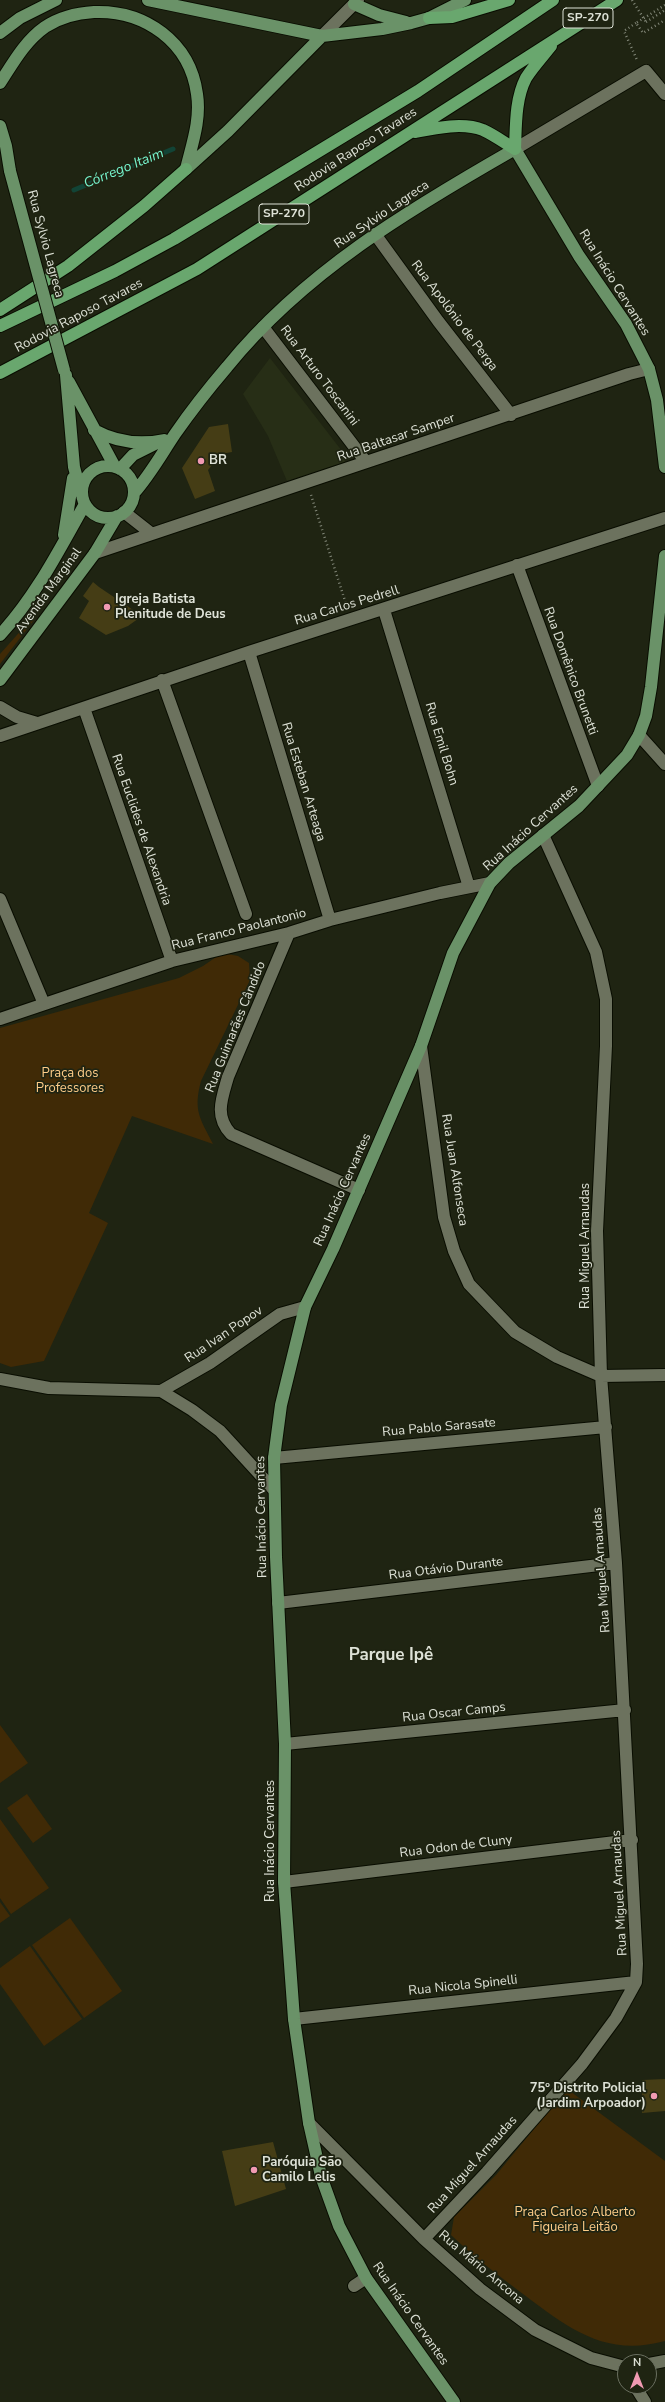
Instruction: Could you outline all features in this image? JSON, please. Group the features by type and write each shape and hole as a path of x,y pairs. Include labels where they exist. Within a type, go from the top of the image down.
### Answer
{"highway":[{"path":"429,18 452,17 509,0"},
{"name":"Rodovia Raposo Tavares","path":"0,326 115,271 174,239 418,91 553,0"},
{"name":"Rodovia Raposo Tavares","path":"0,374 197,269 407,133 617,0"},
{"path":"407,133 433,128 467,127 482,130 515,149 518,104 521,91 526,78 558,37"},
{"path":"0,310 68,266 144,206 186,169"}],"main road":[{"path":"0,33 20,18 56,0"},
{"path":"148,0 322,36 382,29 411,23 429,18 465,0"},
{"path":"354,1 379,15 411,23"},
{"path":"0,83 33,37 46,26 61,18 76,14 110,12 125,14 141,19 159,30 179,48 194,80 199,112 186,169"},
{"path":"186,169 228,131 322,36"},
{"name":"Rua Sylvio Lagreca","path":"0,126 6,146 10,169 65,372 74,467 84,500"},
{"name":"Rua Sylvio Lagreca","path":"134,494 154,470 169,438 227,366 263,327 318,276 375,234 446,188 515,149"},
{"name":"Rua Inácio Cervantes","path":"515,149 579,256 626,324 649,369 656,400 665,467"},
{"name":"Rua Sylvio Lagreca","path":"0,152 10,169"},
{"name":"Rua Sylvio Lagreca","path":"65,372 94,430 118,468 133,455 169,438"},
{"path":"94,430 120,441 153,442 169,438"},
{"path":"108,466 118,468 131,479 134,494 132,500 120,514 98,516 84,500 84,481 94,470 108,466"},
{"path":"60,548 72,491 74,467"},
{"name":"Avenida Marginal","path":"0,635 22,612 60,548 84,500"},
{"name":"Avenida Marginal","path":"0,680 94,553 120,514"},
{"name":"Rua Inácio Cervantes","path":"454,2402 387,2302 366,2278 339,2226 321,2176 309,2123 294,2019 284,1882 285,1744 278,1603 274,1458 281,1405 304,1307 359,1190 421,1046 453,953 490,883 509,863 579,806 626,755 639,735 646,716 652,687 665,556"}],"street":[{"path":"322,36 354,1"},
{"path":"646,72 665,94"},
{"name":"Rua Sylvio Lagreca","path":"515,149 646,72"},
{"name":"Rua Apolônio de Perga","path":"375,234 438,321 511,415"},
{"name":"Rua Arturo Toscanini","path":"263,327 366,462"},
{"name":"Rua Baltasar Samper","path":"94,553 308,483 366,462 511,415 629,374 649,369"},
{"path":"120,514 152,534"},
{"name":"Rua Carlos Pedrell","path":"0,736 162,680 384,610 517,565 665,518"},
{"name":"Rua Domênico Brunetti","path":"517,565 598,786"},
{"name":"Rua Emil Bohn","path":"384,610 469,887"},
{"name":"Rua Esteban Arteaga","path":"249,652 330,920"},
{"path":"162,680 246,914"},
{"path":"0,707 17,717 37,723"},
{"name":"Rua Euclides de Alexandria","path":"84,708 172,961"},
{"path":"639,735 665,764"},
{"name":"Rua Miguel Arnaudas","path":"424,2239 487,2172 582,2064 616,2018 636,1982 637,1964 632,1840 625,1710 616,1563 601,1376 597,1231 606,1046 606,999 596,952 543,834"},
{"name":"Rua Franco Paolantonio","path":"0,1018 172,961 289,933 330,920 490,883"},
{"path":"0,899 44,1004"},
{"name":"Rua Guimarães Cândido","path":"289,933 228,1077 221,1101 220,1116 224,1126 231,1134 359,1190"},
{"name":"Rua Juan Alfonseca","path":"421,1046 444,1217 454,1251 469,1284 515,1332 557,1357 601,1376 665,1375"},
{"name":"Rua Ivan Popov","path":"161,1391 210,1363 280,1314 304,1307"},
{"path":"0,1379 49,1388 161,1391 192,1410 220,1431 274,1490"},
{"name":"Rua Pablo Sarasate","path":"274,1458 606,1427"},
{"name":"Rua Otávio Durante","path":"278,1603 616,1563"},
{"name":"Rua Oscar Camps","path":"285,1744 625,1710"},
{"name":"Rua Odon de Cluny","path":"284,1882 632,1840"},
{"name":"Rua Nicola Spinelli","path":"294,2019 636,1982"},
{"name":"Rua Mário Ancona","path":"309,2123 424,2239 480,2289 536,2330 592,2358 617,2366"},
{"path":"354,2286 366,2278"}],"path":[{"path":"632,0 646,22 665,10"},
{"path":"646,72 624,31 665,5"},
{"path":"636,23 644,33 665,20"},
{"path":"308,483 351,620"}],"shaded area":[{"path":"270,358 342,451 345,462 287,481 268,436 243,394"}],"green space":[{"path":"33,617 34,620 0,664 0,654"},
{"name":"Praça dos Professores","path":"222,953 238,956 249,963 250,980 201,1081 198,1100 199,1114 213,1144 132,1116 89,1213 108,1223 44,1361 11,1367 0,1363 0,1028 179,978 203,966"},
{"path":"0,1725 28,1763 0,1783"},
{"path":"27,1794 52,1829 33,1843 7,1808"},
{"path":"0,1819 49,1888 11,1914 0,1898"},
{"path":"0,1902 10,1916 0,1923"},
{"path":"70,1918 122,1991 84,2018 32,1945"},
{"path":"30,1946 82,2019 44,2046 0,1984 0,1968"},
{"name":"Praça Carlos Alberto Figueira Leitão","path":"567,2089 665,2161 665,2341 643,2345 623,2345 604,2342 586,2336 536,2304 484,2264 451,2235 454,2217 496,2175"}],"building":[{"name":"BR","path":"228,424 232,452 221,454 208,470 215,491 195,499 182,468 209,427"},
{"name":"Igreja Batista Plenitude de Deus","path":"93,582 142,616 128,626 106,635 79,618 89,601 83,596"},
{"name":"75º Distrito Policial (Jardim Arpoador)","path":"665,2079 665,2111 642,2113 642,2080"},
{"name":"Paróquia São Camilo Lelis","path":"273,2142 286,2189 235,2206 222,2151"}],"waterway":[{"name":"Córrego Itaim","path":"74,190 173,149"}],"place":[{"name":"BR","path":"201,461"},
{"name":"Igreja Batista Plenitude de Deus","path":"107,607"},
{"name":"75º Distrito Policial (Jardim Arpoador)","path":"654,2096"},
{"name":"Paróquia São Camilo Lelis","path":"254,2170"}],"district":[{"name":"Parque Ipê","path":"391,1656"}]}
